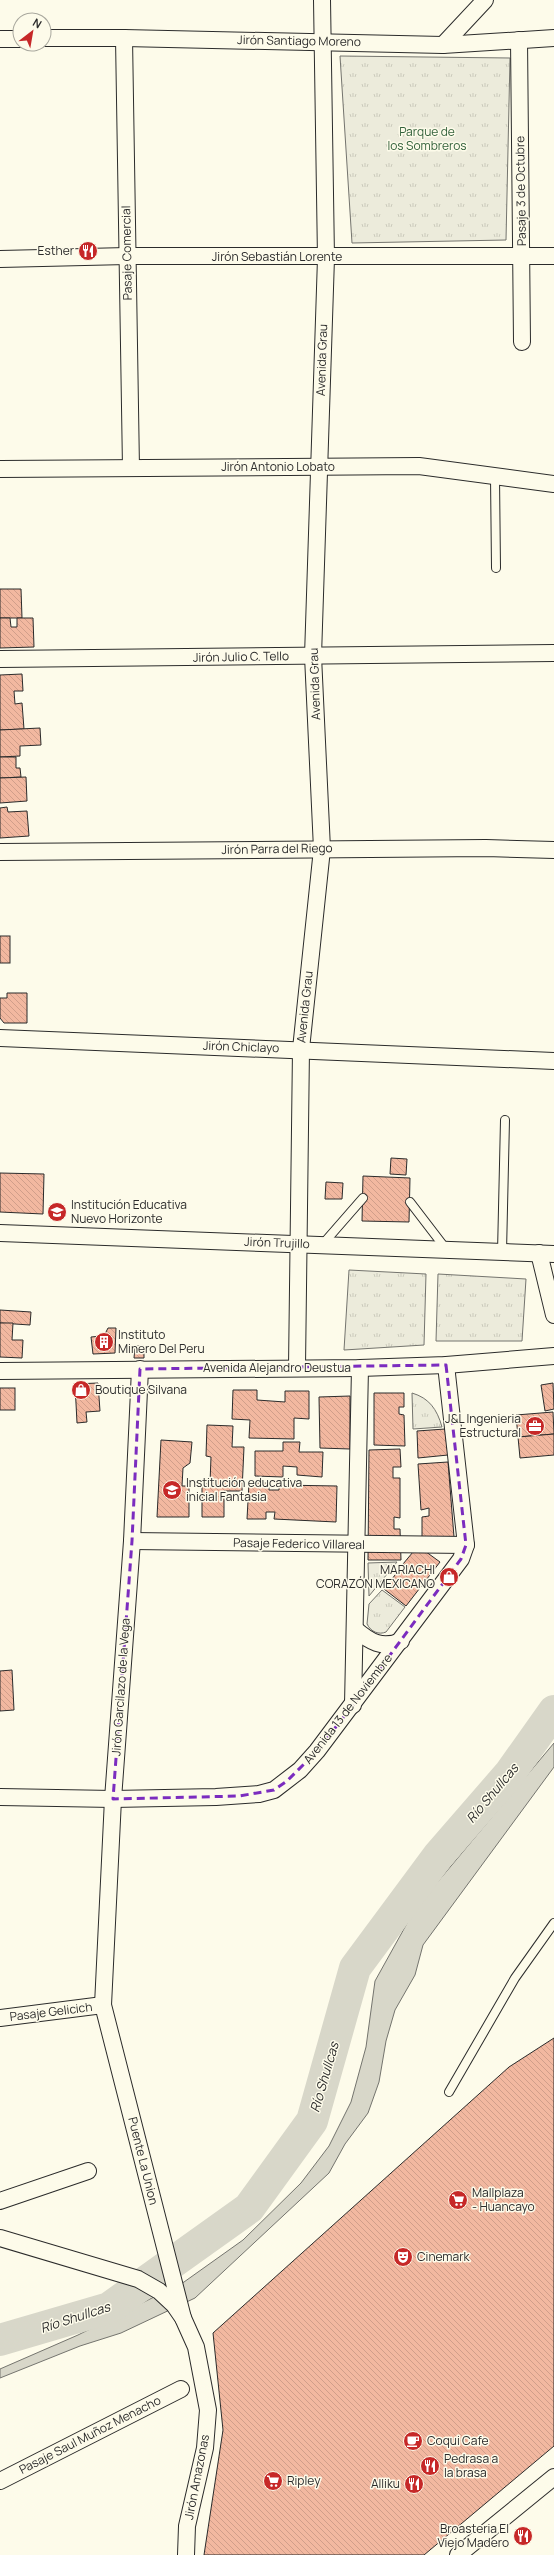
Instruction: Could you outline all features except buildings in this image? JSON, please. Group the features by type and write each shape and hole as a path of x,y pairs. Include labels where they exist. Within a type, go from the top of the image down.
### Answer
{"street":[{"name":"Avenida Grau","path":"297,1367 301,1049 322,849 313,656 326,258 322,0"},
{"path":"443,45 485,0"},
{"name":"Jirón Santiago Moreno","path":"52,38 124,38 443,45 554,38"},
{"name":"Pasaje Comercial","path":"124,38 131,468"},
{"path":"0,39 12,39"},
{"name":"Pasaje 3 de Octubre","path":"519,40 522,342"},
{"name":"Jirón Sebastián Lorente","path":"0,259 128,256 326,258 554,256"},
{"name":"Jirón Antonio Lobato","path":"0,469 419,466 554,484"},
{"name":"Jirón Julio C. Tello","path":"0,659 554,653"},
{"name":"Jirón Parra del Riego","path":"0,852 486,848 554,850"},
{"name":"Jirón Chiclayo","path":"0,1038 301,1049 554,1061"},
{"name":"Jirón Trujillo","path":"0,1233 546,1253"},
{"path":"546,1253 554,1315"},
{"name":"Avenida Alejandro Deustua","path":"0,1370 297,1367 360,1368 446,1365 554,1356"},
{"path":"446,1365 466,1545"},
{"path":"353,1705 358,1545 360,1368"},
{"name":"Jirón Garcilazo de la Vega","path":"103,2005 113,1800 132,1541 140,1369"},
{"name":"Pasaje Federico Villareal","path":"132,1541 358,1545 466,1545"},
{"name":"Avenida 13 de Noviembre","path":"0,1797 113,1800 239,1796 274,1790 300,1770 353,1705 461,1559 466,1545"},
{"path":"355,1629 370,1641 378,1644 386,1646 401,1642"},
{"name":"Pasaje Gelicich","path":"0,2018 103,2005"},
{"name":"Puente La Union","path":"103,2005 183,2318"},
{"path":"0,2201 88,2171"},
{"name":"Jirón Amazonas","path":"0,2238 138,2280 169,2300 183,2318 196,2347 208,2410 205,2448 187,2526 186,2555"},
{"name":"Pasaje Saul Muñoz Menacho","path":"0,2481 181,2389"},
{"path":"458,2555 554,2477"}],"lane":[{"path":"495,477 496,568"},
{"path":"502,1252 505,1120"},
{"path":"322,1245 363,1198"},
{"path":"410,1202 446,1249"},
{"path":"448,2092 515,1978 554,1923"}],"highlighted area":[{"path":"446,1365 466,1545 461,1559 317,1751 287,1781 274,1790 239,1796 113,1799 132,1541 140,1369"}],"green space":[{"name":"Parque de los Sombreros","path":"340,56 510,58 506,240 352,243"},
{"path":"349,1270 426,1274 424,1345 344,1350"},
{"path":"438,1274 526,1279 522,1341 436,1341"},
{"path":"412,1393 428,1401 432,1405 438,1415 442,1427 413,1429"},
{"path":"397,1562 369,1596 368,1563"},
{"path":"382,1590 405,1607 386,1632 381,1633 373,1631 367,1624 369,1604"}],"shaded area":[{"path":"554,1743 554,1767 423,1945 415,1975 395,2010 386,2041 379,2082 368,2113 345,2144 329,2173 195,2298 121,2333 80,2346 0,2378 0,2369 78,2335 184,2282 243,2240 301,2183 329,2146 351,2102 366,2047 375,1981 415,1909"}],"waterway":[{"name":"Río Shullcas","path":"0,2340 109,2308 249,2208 312,2121 355,1968 438,1856 510,1773 554,1711"}],"place":[{"name":"Esther","path":"88,251"},
{"name":"Institución Educativa Nuevo Horizonte","path":"57,1212"},
{"name":"Instituto Minero Del Peru","path":"104,1342"},
{"name":"Boutique Silvana","path":"81,1390"},
{"name":"J&L Ingenieria Estructural","path":"535,1426"},
{"name":"Institución educativa inicial Fantasia","path":"172,1490"},
{"name":"MARIACHI CORAZÓN MEXICANO","path":"449,1577"},
{"name":"Mallplaza - Huancayo","path":"458,2200"},
{"name":"Cinemark","path":"403,2257"},
{"name":"Coqui Cafe","path":"413,2441"},
{"name":"Pedrasa a la brasa","path":"430,2466"},
{"name":"Ripley","path":"273,2481"},
{"name":"Alliku","path":"414,2484"},
{"name":"Broasteria El Viejo Madero","path":"523,2536"}]}
